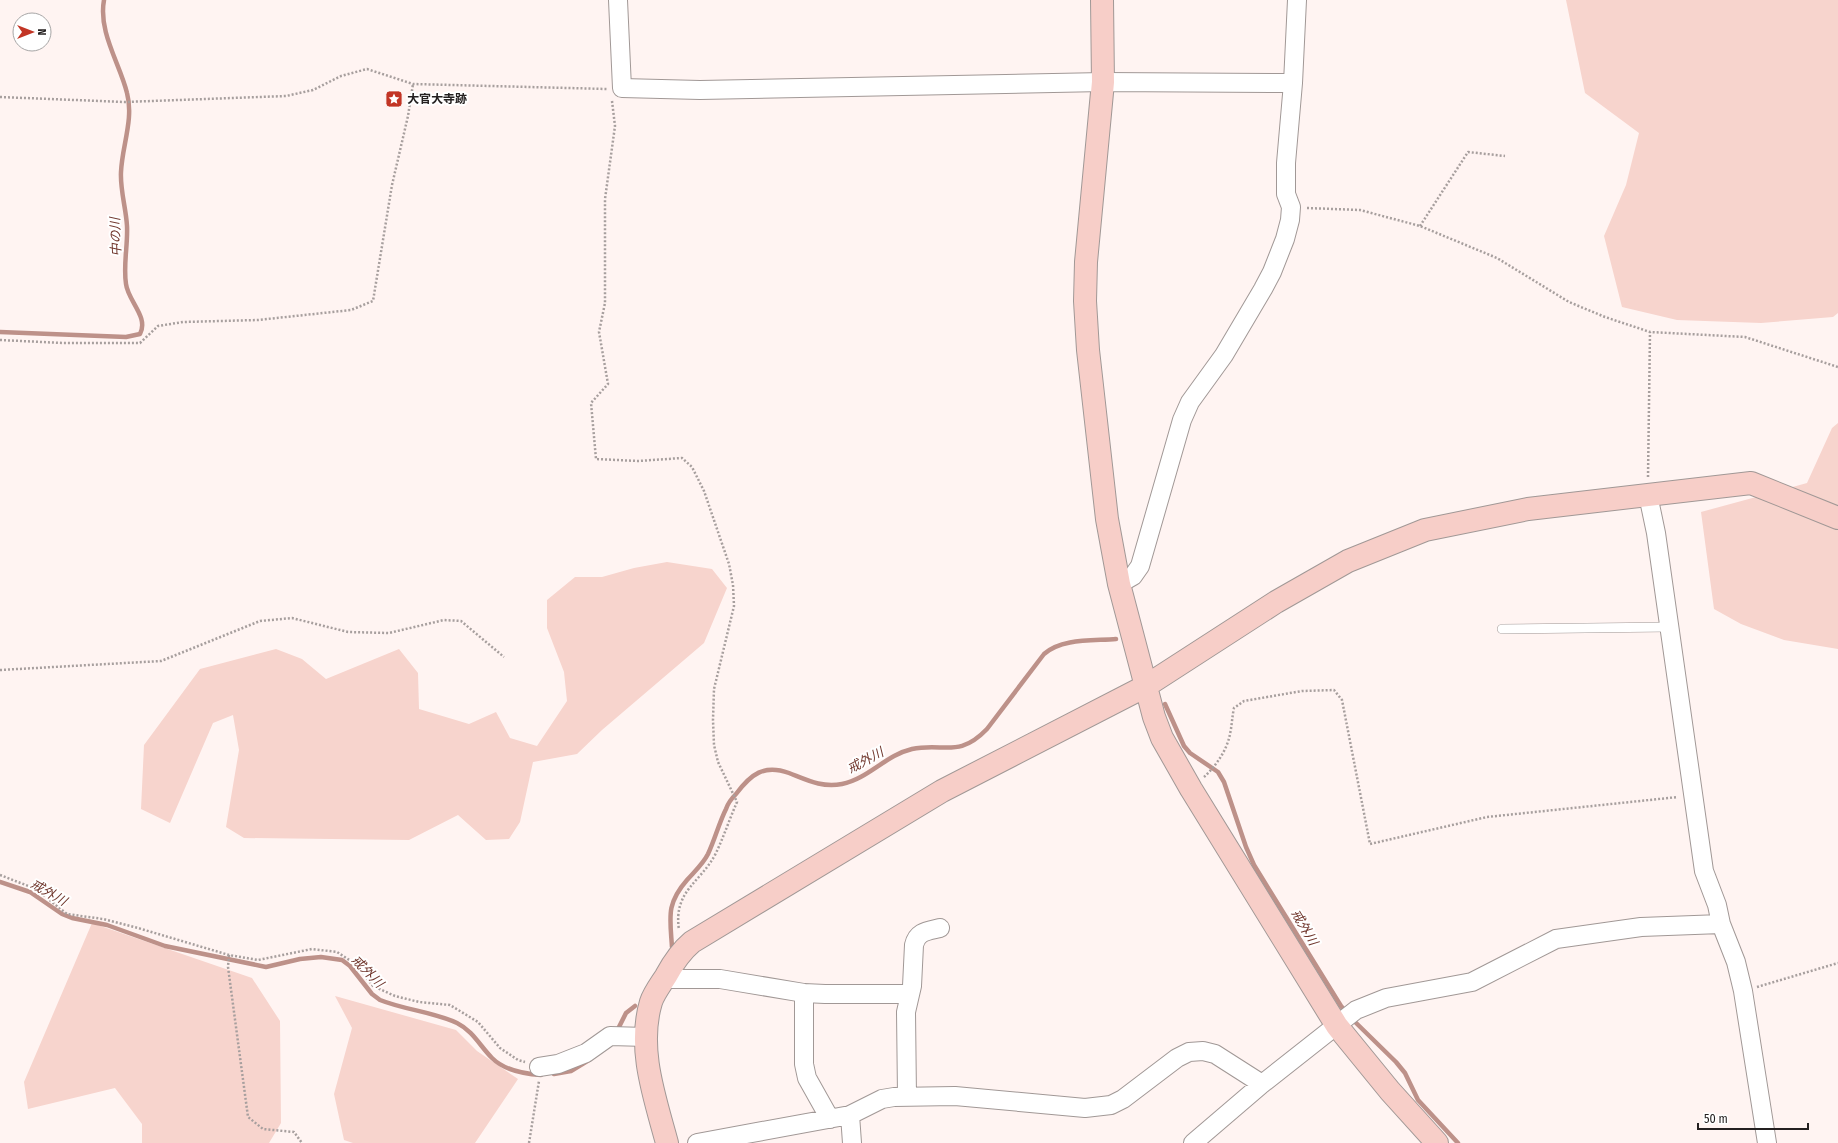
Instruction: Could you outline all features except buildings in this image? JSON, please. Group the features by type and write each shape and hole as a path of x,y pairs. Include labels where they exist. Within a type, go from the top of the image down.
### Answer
{"street":[{"path":"618,0 616,88 700,90 998,86 1103,82 1293,83"},
{"path":"1102,0 1103,82 1086,262 1085,301 1088,350 1107,519 1119,584 1154,717 1162,738 1337,1026 1390,1091 1437,1143"},
{"path":"1119,584 1133,576 1140,566 1182,420 1190,402 1224,354 1272,272 1285,238 1290,220 1290,207 1286,194 1286,163 1293,83 1297,0"},
{"path":"667,1143 652,1086 647,1057 646,1036 651,1002 683,949 692,942 942,792 1146,686 1276,602 1348,561 1425,530 1528,509 1751,483 1838,518"},
{"path":"1648,495 1656,533 1692,796 1704,871 1717,905 1721,924 1736,962 1743,991 1767,1143"},
{"path":"1193,1143 1262,1084 1356,1010 1386,998 1472,982 1556,939 1641,927 1721,924"},
{"path":"907,1096 906,1012 913,977 915,938 920,933 940,928"},
{"path":"664,979 720,979 804,993 844,995 910,994"},
{"path":"804,993 804,1064 807,1078 813,1091 830,1119"},
{"path":"539,1075 558,1064 586,1053 616,1036 646,1036"},
{"path":"696,1143 850,1115 882,1099 907,1096 955,1096 1085,1108 1111,1105 1123,1099 1177,1058 1189,1052 1203,1051 1215,1054 1262,1084"},
{"path":"850,1115 852,1143"}],"lane":[{"path":"1502,629 1669,627"}],"path":[{"path":"0,96 125,102 286,96 313,90 341,76 367,69 413,84 616,88 615,126 605,199 604,303 599,332 608,384 591,403 596,459 638,461 682,458 692,466 704,491 721,544 730,564 733,585 734,606 714,690 713,720 714,745 718,762 732,788 737,802 716,853 708,866 683,894 678,927 683,949"},
{"path":"0,340 63,343 140,343 158,326 183,322 258,320 351,310 374,301 392,185 408,116 413,84"},
{"path":"1420,226 1468,152 1505,156"},
{"path":"1290,207 1360,210 1420,226 1497,258 1569,302 1605,317 1650,332 1746,337 1838,367"},
{"path":"1648,495 1650,332"},
{"path":"0,670 161,661 260,621 292,618 348,632 389,633 444,620 461,621 504,657"},
{"path":"1208,773 1228,744 1234,708 1244,701 1302,691 1334,690 1342,700 1370,844 1487,817 1692,796"},
{"path":"0,875 36,890 67,914 138,928 229,955 258,960 312,949 337,952 357,965 373,986 395,996 419,1002 450,1005 478,1022 500,1048 539,1075 529,1143"},
{"path":"229,955 228,967 248,1117 263,1130 294,1132 302,1143"},
{"path":"1743,991 1838,963"}],"shaded area":[{"path":"1566,0 1838,0 1838,313 1833,317 1761,323 1677,320 1622,307 1604,236 1626,185 1639,133 1585,93"},
{"path":"1838,423 1838,649 1784,640 1741,624 1714,609 1701,512 1807,483 1832,428"},
{"path":"667,562 712,569 727,588 704,643 602,730 577,754 533,762 520,822 509,839 486,840 458,815 409,840 244,838 226,827 239,750 233,715 213,723 170,823 141,809 144,745 200,669 276,649 302,659 326,679 399,649 418,673 419,709 469,724 496,712 510,738 537,746 567,701 564,672 547,628 547,600 575,577 602,577 634,568"},
{"path":"92,923 252,978 280,1021 281,1123 269,1143 142,1143 142,1124 115,1088 28,1109 24,1082"},
{"path":"335,996 456,1030 477,1051 518,1079 475,1143 353,1143 344,1140 334,1094 352,1028"}],"waterway":[{"name":"中の川","path":"0,332 126,337 140,334 142,328 142,321 130,297 125,277 127,226 121,186 121,172 128,123 129,103 124,82 111,48 104,24 104,0"},
{"name":"戒外川","path":"672,947 670,919 672,904 680,889 706,858 729,803 753,776 765,770 780,770 808,781 821,784 842,784 860,777 894,756 912,749 923,747 951,748 968,744 987,729 1044,654 1051,649 1060,645 1078,641 1116,639"},
{"name":"戒外川","path":"1165,704 1184,746 1190,753 1218,772 1224,782 1246,847 1254,865 1346,1012"},
{"name":"戒外川","path":"0,882 30,892 62,914 72,918 107,925 165,946 266,967 300,959 321,957 342,960 350,966 372,994 380,1000 439,1016 457,1023 468,1030 492,1058 502,1066 515,1071 541,1075"},
{"name":"戒外川","path":"616,1033 626,1013 635,1006"},
{"name":"戒外川","path":"1351,1018 1396,1062 1405,1073 1418,1100 1458,1143"},
{"name":"戒外川","path":"554,1074 571,1071 589,1060"}],"place":[{"name":"大官大寺跡","path":"394,99"}]}
